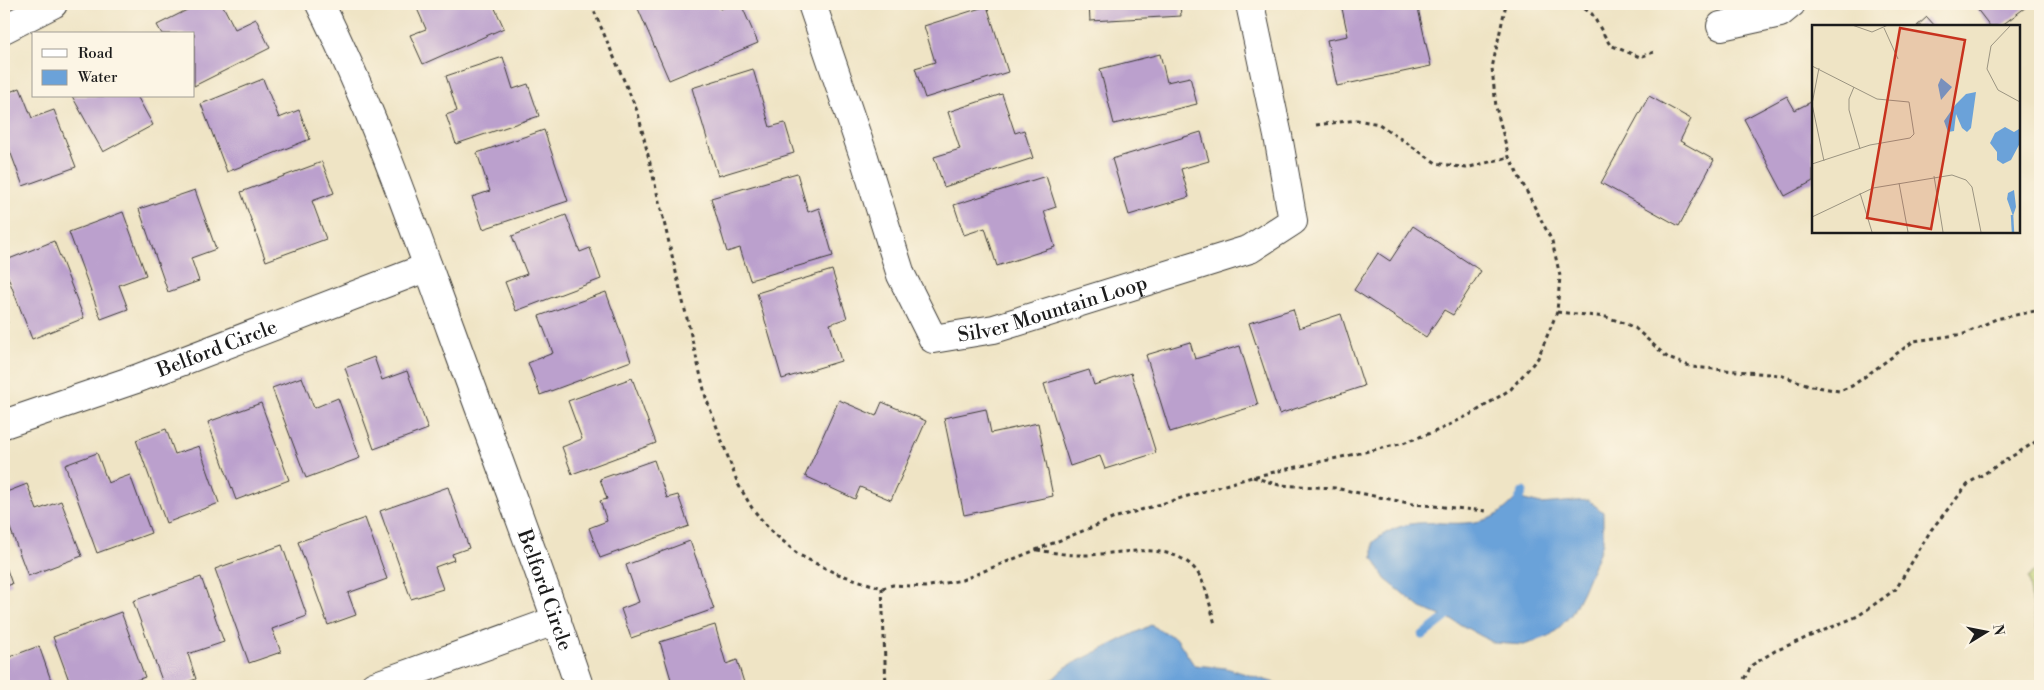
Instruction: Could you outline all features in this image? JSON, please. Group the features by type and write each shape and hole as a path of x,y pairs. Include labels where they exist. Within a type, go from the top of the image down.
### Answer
{"street":[{"path":"4,29 53,4"},
{"name":"Belford Circle","path":"320,4 347,59 428,267 557,620 579,686"},
{"name":"Silver Mountain Loop","path":"812,4 863,154 900,275 933,339 994,330 1241,252 1272,236 1293,221 1278,136 1250,4"},
{"path":"1722,26 1780,13 1791,4"},
{"name":"Belford Circle","path":"4,424 136,379 428,267"},
{"path":"374,686 557,620"}],"path":[{"path":"591,4 638,113 706,398 738,484 752,508 769,529 798,555 835,573 882,588 893,585 925,588 962,580 1117,517 1252,477 1400,444 1439,430 1475,412 1511,390 1538,358 1557,312 1560,276 1552,241 1509,157 1496,107 1492,68 1506,4"},
{"path":"1578,4 1592,14 1610,45 1640,57 1654,52"},
{"path":"1316,125 1357,120 1379,124 1436,163 1466,168 1509,157"},
{"path":"1557,312 1606,317 1621,322 1635,328 1668,358 1692,367 1780,375 1812,386 1839,391 1852,386 1914,341 1964,334 1996,319 2040,310"},
{"path":"1740,686 1752,665 1776,651 1858,616 1896,589 1931,530 1969,483 2040,439"},
{"path":"1252,477 1279,485 1335,488 1414,504 1486,511"},
{"path":"1035,550 1078,556 1155,552 1179,556 1194,568 1199,576 1215,624"},
{"path":"882,588 886,686"}],"green space":[{"path":"2040,568 2040,646 2028,578 2036,569"}],"water":[{"path":"1516,498 1541,504 1588,500 1603,512 1603,543 1571,615 1552,635 1524,645 1494,643 1454,621 1421,608 1385,579 1373,558 1373,542 1388,532 1402,526 1416,523 1458,523 1488,519 1500,513"},
{"path":"1151,625 1177,639 1194,665 1226,668 1285,686 1045,686 1066,667"}],"building":[{"path":"199,4 222,4 235,29 256,19 270,48 195,86 195,32 161,32 157,25"},
{"path":"415,4 493,4 504,28 423,64 410,35 426,29"},
{"path":"636,4 717,4 720,9 733,4 741,4 758,43 669,80"},
{"path":"895,4 909,4 897,8"},
{"path":"1089,4 1180,4 1181,16 1090,21"},
{"path":"1341,4 1417,4 1431,66 1337,86 1327,40 1348,36"},
{"path":"1973,4 2030,4 2002,25 1989,25"},
{"path":"987,6 1008,72 925,98 915,68 935,62 924,26"},
{"path":"1927,17 1934,25 1918,25"},
{"path":"1160,54 1167,82 1190,77 1197,104 1114,124 1100,69"},
{"path":"503,57 513,89 528,84 539,116 456,144 446,115 457,111 446,76"},
{"path":"753,69 770,127 785,123 794,153 718,176 692,88"},
{"path":"263,79 279,118 299,110 310,139 227,172 201,104"},
{"path":"20,88 32,118 54,110 76,167 23,186 4,135 4,94"},
{"path":"1002,94 1015,133 1024,130 1033,158 944,187 934,157 960,149 948,112"},
{"path":"1649,96 1691,119 1680,141 1714,160 1679,226 1601,183"},
{"path":"1787,96 1795,110 1812,102 1812,182 1785,196 1744,119"},
{"path":"73,98 138,98 153,125 103,152"},
{"path":"544,130 568,201 483,229 472,197 490,191 477,153"},
{"path":"1201,132 1209,161 1181,169 1189,197 1129,215 1112,159"},
{"path":"322,162 334,193 312,201 326,239 266,261 241,192"},
{"path":"797,173 808,212 819,208 833,256 750,280 740,248 727,252 711,198"},
{"path":"1046,176 1056,207 1044,211 1055,247 997,266 985,228 964,235 954,205"},
{"path":"195,190 216,249 191,258 199,281 168,292 139,209"},
{"path":"123,212 146,275 119,285 128,309 101,319 69,232"},
{"path":"566,215 580,252 590,248 601,279 516,311 505,282 527,274 512,236"},
{"path":"1413,226 1481,271 1453,315 1444,310 1426,337 1354,290 1378,253 1390,261"},
{"path":"54,241 84,318 32,339 4,267 4,261"},
{"path":"832,270 847,318 830,324 841,361 782,379 757,293"},
{"path":"606,292 631,361 540,395 528,363 553,353 539,316"},
{"path":"1293,309 1299,328 1341,314 1364,386 1279,414 1249,323"},
{"path":"4,313 8,323 4,325"},
{"path":"1190,342 1195,359 1240,346 1258,405 1170,432 1146,355"},
{"path":"374,357 382,380 407,371 428,429 374,449 345,368"},
{"path":"1089,370 1094,385 1131,373 1156,453 1105,469 1100,456 1070,466 1044,384"},
{"path":"302,377 314,408 338,398 360,458 306,478 272,388"},
{"path":"632,378 656,443 572,474 562,447 582,439 568,401"},
{"path":"839,400 876,416 882,402 926,421 891,500 860,487 855,499 805,476"},
{"path":"261,403 289,480 236,500 208,422"},
{"path":"986,409 991,433 1038,423 1053,496 964,515 944,418"},
{"path":"166,429 175,454 199,446 219,503 166,523 136,440"},
{"path":"97,453 108,483 130,475 151,533 97,553 65,465"},
{"path":"654,460 667,498 678,495 689,526 600,558 589,528 607,521 600,501 607,499 600,479"},
{"path":"27,484 37,510 61,501 82,556 28,576 4,512 4,493"},
{"path":"448,487 469,548 452,554 454,560 435,567 443,589 411,599 380,511"},
{"path":"365,518 387,579 348,593 356,615 328,625 298,542"},
{"path":"690,541 714,609 631,638 621,609 639,602 626,565"},
{"path":"282,545 307,616 272,629 281,652 249,663 215,569"},
{"path":"4,561 12,584 4,587"},
{"path":"201,577 224,642 188,654 196,679 177,686 164,686 133,601"},
{"path":"121,612 145,677 120,686 71,686 53,637"},
{"path":"715,625 726,664 737,660 745,686 662,686 672,683 660,642"},
{"path":"39,646 53,686 4,686 4,659"}],"waterway":[{"path":"1514,509 1523,492"},
{"path":"1423,635 1445,618 1450,609"}]}
